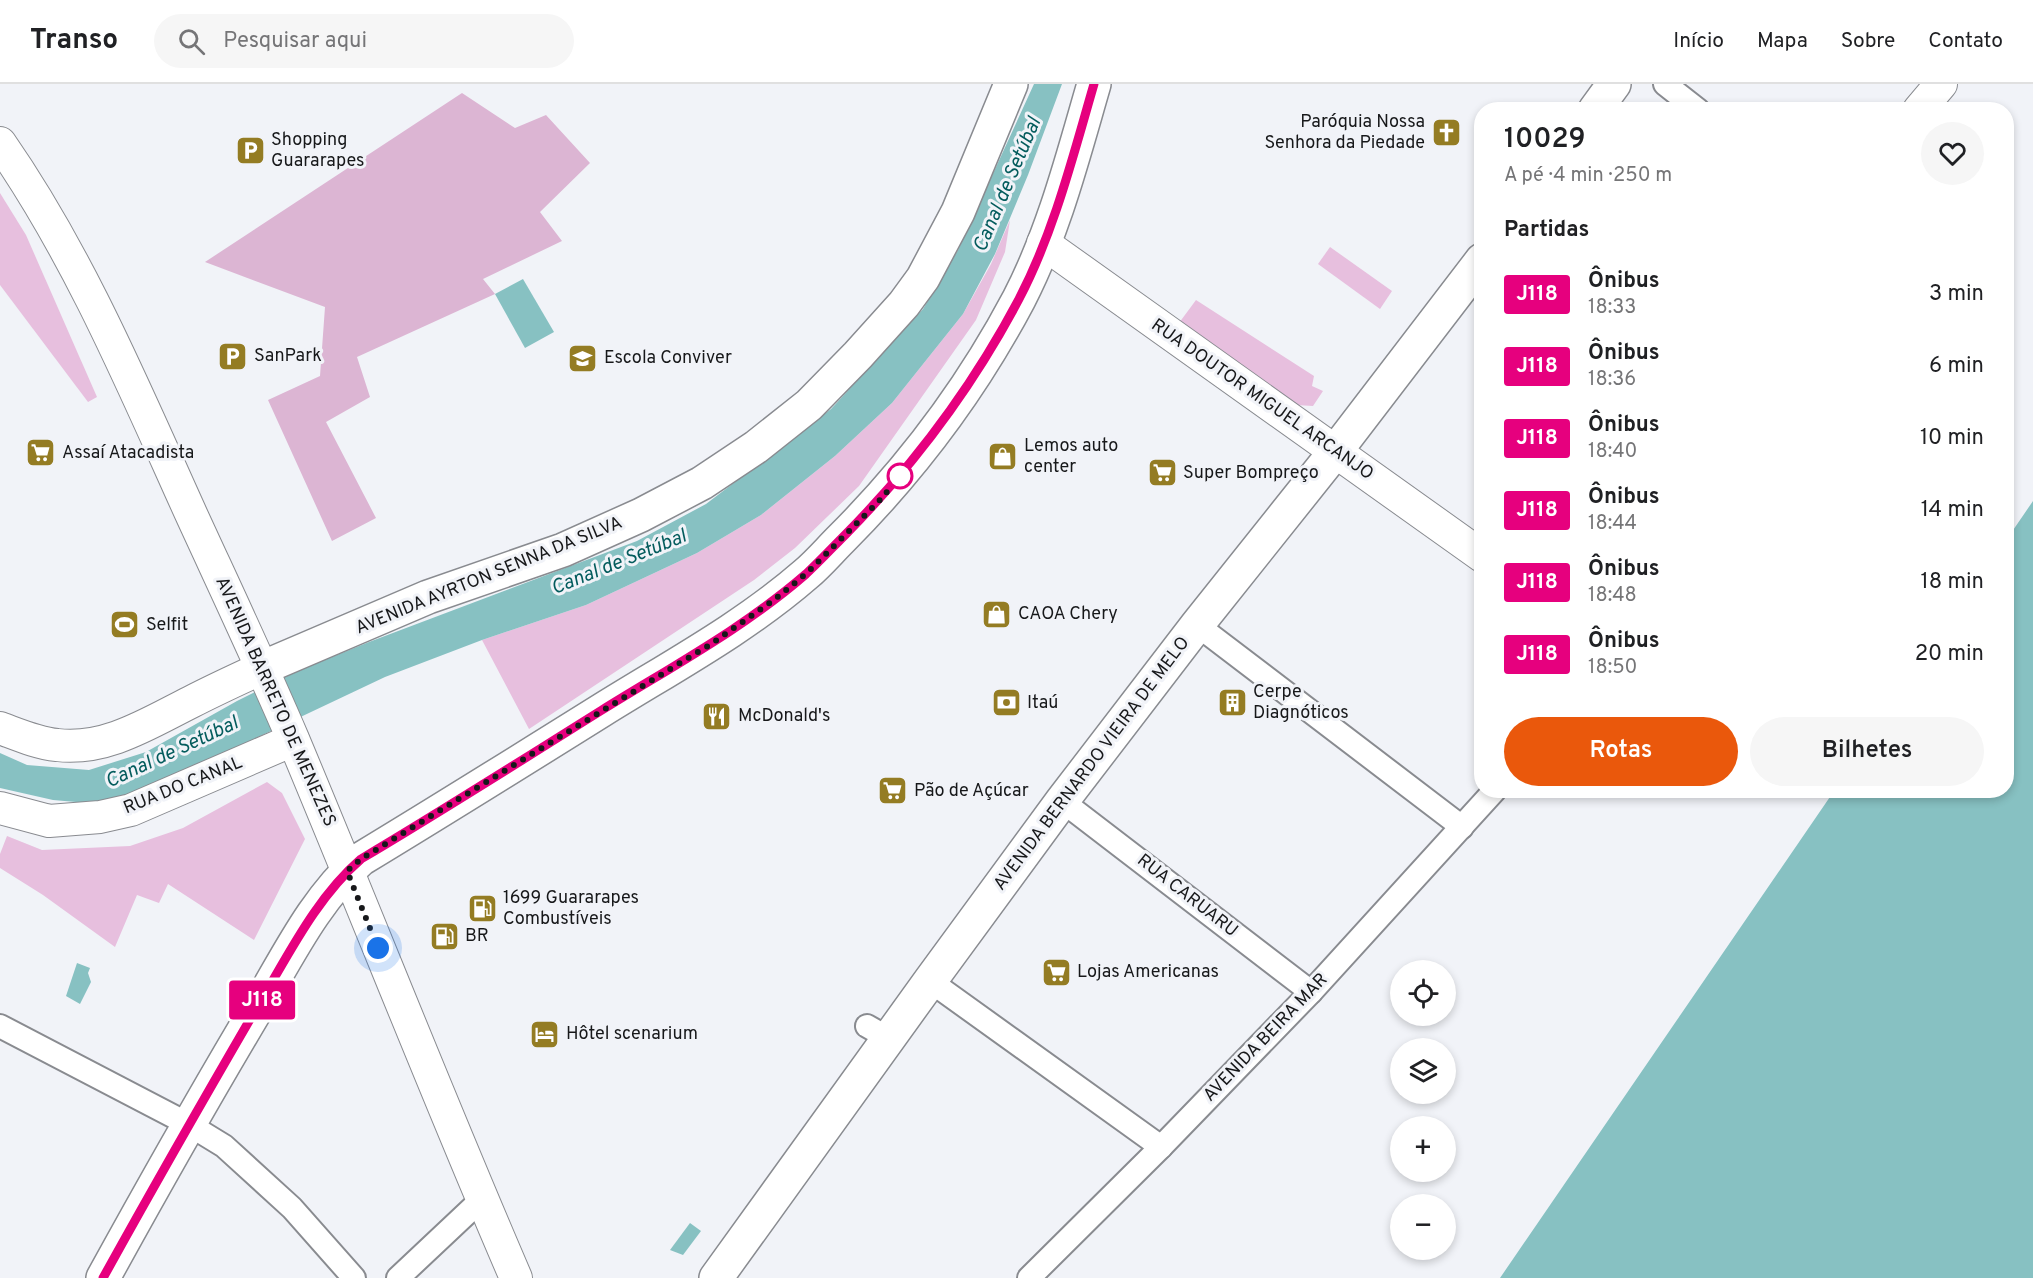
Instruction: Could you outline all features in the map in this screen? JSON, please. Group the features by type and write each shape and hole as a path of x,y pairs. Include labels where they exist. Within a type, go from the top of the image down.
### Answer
{"main road":[{"name":"AVENIDA AYRTON SENNA DA SILVA","path":"263,672 428,597 563,550 592,537 702,483 756,447 809,405 904,304 923,278 958,212 1011,84"},
{"path":"103,1278 189,1124 312,916 347,871 361,859 711,644 774,600 807,573 881,499 967,388 1019,297 1043,243 1065,183 1094,84"},
{"path":"1601,102 1614,84"},
{"path":"1926,102 1941,84"},
{"name":"AVENIDA BARRETO DE MENEZES","path":"0,143 49,218 102,319 263,672 516,1278"},
{"name":"RUA DOUTOR MIGUEL ARCANJO","path":"1043,243 1474,550"},
{"name":"AVENIDA BERNARDO VIEIRA DE MELO","path":"716,1278 878,1032 930,981 1062,801 1474,270"},
{"path":"0,728 32,740 58,746 83,745 116,738 263,672"},
{"name":"RUA DO CANAL","path":"0,808 49,821 100,818 131,810 290,732"}],"street":[{"path":"1665,84 1688,102"},
{"path":"1197,625 1462,827"},
{"name":"AVENIDA BEIRA MAR","path":"1029,1278 1161,1147 1311,992 1488,798"},
{"name":"RUA CARUARU","path":"1062,801 1311,992"},
{"path":"930,981 1161,1147"},
{"path":"0,1026 189,1124 224,1146 292,1208 354,1278"},
{"path":"398,1278 482,1199"}],"shaded area":[{"path":"462,93 515,128 546,115 590,163 540,212 562,241 483,279 495,294 357,357 370,397 326,422 376,518 332,541 268,400 320,376 325,307 205,262"},
{"path":"0,193 26,235 97,397 88,402 0,285"},
{"path":"1010,220 1005,252 976,320 859,486 795,548 754,580 529,729 482,640 586,605 697,553 761,515 835,456 892,403 963,314 991,264"},
{"path":"1330,247 1392,291 1380,309 1318,264"},
{"path":"1196,300 1314,376 1312,386 1323,391 1313,406 1296,405 1179,323"},
{"path":"267,782 282,793 305,839 254,940 168,884 159,903 137,895 115,947 43,895 0,868 0,854 7,836 42,850 130,846 183,828"}],"water":[{"name":"Canal de Setúbal","path":"1034,84 1062,84 995,254 963,314 892,403 835,456 761,515 697,553 586,605 482,640 385,677 212,759 172,782 99,804 53,800 0,788 0,753 27,765 89,770 146,752 237,701 295,672 637,541 706,504 831,409 923,309 958,250"},
{"path":"523,279 554,332 525,348 495,294"},
{"path":"2033,501 2033,1278 1500,1278 1829,798 2014,798 2014,529"},
{"path":"77,963 90,968 88,973 91,982 80,1004 66,996"},
{"path":"690,1223 701,1231 683,1255 670,1250"}],"bus line":[{"name":"J118","path":"103,1278 189,1124 312,916 347,871 361,859 711,644 774,600 807,573 881,499 967,388 1019,297 1041,249 1065,183 1094,84"}],"place":[{"name":"Paróquia Nossa Senhora da Piedade","path":"1446,132"},
{"name":"Shopping Guararapes","path":"250,150"},
{"name":"SanPark","path":"233,356"},
{"name":"Escola Conviver","path":"583,358"},
{"name":"Assaí Atacadista","path":"41,453"},
{"name":"Lemos auto center","path":"1003,456"},
{"name":"Super Bompreço","path":"1162,473"},
{"name":"CAOA Chery","path":"997,614"},
{"name":"Selfit","path":"125,625"},
{"name":"Cerpe Diagnóticos","path":"1232,702"},
{"name":"Itaú","path":"1006,703"},
{"name":"McDonald's","path":"717,716"},
{"name":"Pão de Açúcar","path":"893,791"},
{"name":"1699 Guararapes Combustíveis","path":"482,908"},
{"name":"BR","path":"444,936"},
{"name":"Lojas Americanas","path":"1056,972"},
{"name":"Hôtel scenarium","path":"545,1034"}],"route":[{"path":"378,948 347,871 361,859 711,644 774,600 807,573 881,499 900,476"}]}
